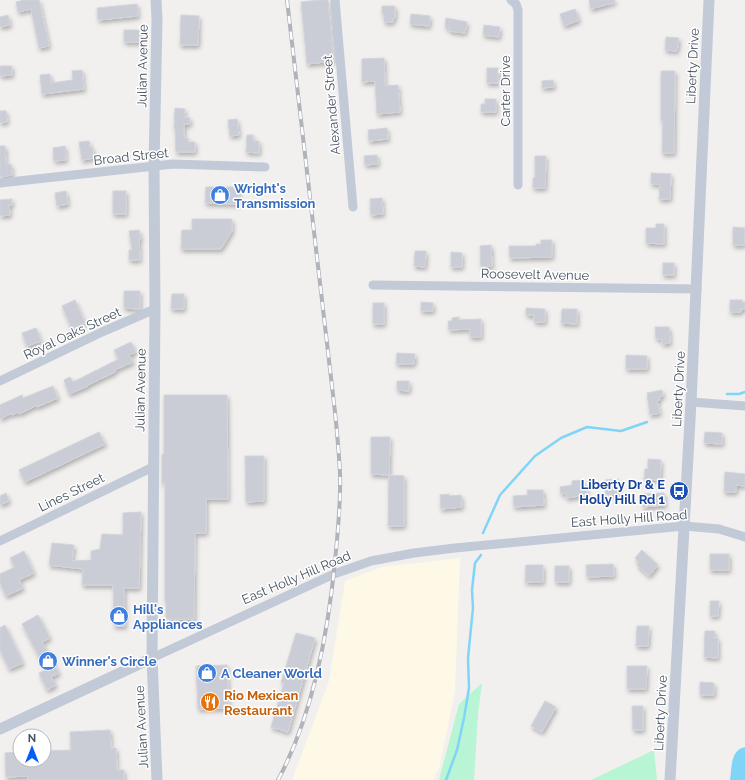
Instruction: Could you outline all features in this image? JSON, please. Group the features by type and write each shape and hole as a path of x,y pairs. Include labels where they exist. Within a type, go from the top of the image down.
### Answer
{"street":[{"name":"Julian Avenue","path":"156,0 152,658 157,780"},
{"name":"Alexander Street","path":"335,0 353,207"},
{"name":"Carter Drive","path":"511,0 516,4 518,10 518,185"},
{"name":"Liberty Drive","path":"670,780 697,289 709,0"},
{"name":"Broad Street","path":"0,183 173,164 265,167"},
{"name":"Roosevelt Avenue","path":"373,285 697,289"},
{"name":"Royal Oaks Street","path":"0,381 102,332 155,309"},
{"path":"691,402 745,406"},
{"name":"Lines Street","path":"0,541 154,467"},
{"name":"East Holly Hill Road","path":"0,729 334,574 371,561 414,553 455,548 684,526 719,529 745,537"}],"shaded area":[{"path":"460,558 455,691 439,769 433,780 292,780 329,681 345,581 382,567"}],"green space":[{"path":"482,683 478,714 474,780 439,780 459,704"},
{"path":"654,750 657,780 591,780"}],"water":[{"path":"745,747 745,780 730,780 734,756 740,749"}],"building":[{"path":"24,0 39,0 49,46 39,48 31,9 18,12 16,2"},
{"path":"328,0 334,61 307,64 301,2"},
{"path":"589,0 615,0 615,2 591,9"},
{"path":"137,4 138,16 98,20 97,8"},
{"path":"382,6 395,6 395,18 393,18 393,22 384,22"},
{"path":"575,9 579,20 564,26 560,14"},
{"path":"411,14 430,16 429,26 410,24"},
{"path":"8,15 10,25 0,27 0,17"},
{"path":"181,15 199,16 198,45 180,45"},
{"path":"446,18 467,22 465,33 449,31 450,28 445,27"},
{"path":"484,25 500,27 499,37 483,35"},
{"path":"124,30 139,30 140,42 124,42"},
{"path":"666,37 679,38 677,51 665,50"},
{"path":"384,58 385,86 398,85 400,112 377,114 375,81 362,82 362,59"},
{"path":"0,66 12,66 12,75 0,76"},
{"path":"487,68 498,68 498,83 487,83"},
{"path":"82,70 84,89 42,94 40,75 50,74 51,83 73,80 72,71"},
{"path":"661,71 675,71 674,153 662,153 663,121 661,121"},
{"path":"553,80 554,87 542,88 542,81"},
{"path":"485,99 496,99 496,112 481,112 481,104 485,104"},
{"path":"175,108 185,109 184,117 190,118 190,124 184,124 184,138 188,138 188,142 195,142 195,152 176,152 174,128"},
{"path":"0,111 6,111 7,122 0,123"},
{"path":"237,119 239,135 230,136 228,120"},
{"path":"387,128 388,139 369,141 368,130"},
{"path":"247,135 253,135 253,141 259,141 259,153 246,152"},
{"path":"89,141 94,158 82,160 79,142"},
{"path":"0,146 5,146 6,165 11,164 12,175 0,177"},
{"path":"65,146 66,160 54,161 53,148"},
{"path":"377,155 378,164 365,165 364,156"},
{"path":"535,156 546,156 545,188 533,188 533,178 535,178"},
{"path":"651,173 671,174 670,199 659,199 660,184 651,184"},
{"path":"206,187 238,187 239,204 205,203"},
{"path":"66,191 68,204 57,206 55,193"},
{"path":"113,191 126,191 126,214 113,214"},
{"path":"382,198 383,214 371,215 370,199"},
{"path":"12,199 12,205 9,205 10,215 0,216 0,200"},
{"path":"192,219 232,219 232,231 221,249 181,249 182,230 192,230"},
{"path":"656,224 664,224 664,244 646,243 646,228 656,228"},
{"path":"733,227 745,228 744,245 733,245"},
{"path":"139,230 141,239 139,239 140,260 129,260 129,250 132,250 129,231"},
{"path":"541,240 552,240 552,257 510,258 509,246 536,246 536,244 541,244"},
{"path":"491,245 492,266 481,267 480,246"},
{"path":"415,251 426,251 425,267 414,266"},
{"path":"451,252 462,253 462,267 451,267"},
{"path":"663,263 674,263 674,275 663,275"},
{"path":"124,291 140,291 140,309 124,308"},
{"path":"172,294 184,294 184,309 171,309"},
{"path":"75,300 85,323 72,329 62,306"},
{"path":"730,300 742,300 742,302 745,302 745,309 741,309 741,312 730,312"},
{"path":"421,302 433,303 433,311 421,311"},
{"path":"373,303 384,303 384,324 373,324"},
{"path":"526,308 545,309 545,322 534,322 534,315 526,315"},
{"path":"562,309 577,309 577,324 561,323"},
{"path":"459,317 459,320 481,319 481,337 470,337 470,329 449,330 448,321 452,321 452,318"},
{"path":"655,327 669,327 670,343 662,344 662,339 656,339"},
{"path":"36,328 41,341 27,346 22,333"},
{"path":"131,342 136,352 129,355 133,362 115,370 115,372 88,386 69,394 64,380 70,377 73,382 119,359 114,350"},
{"path":"397,353 415,354 414,364 396,364"},
{"path":"626,355 647,356 647,369 626,369"},
{"path":"397,381 409,381 409,391 397,390"},
{"path":"53,386 58,398 37,407 37,405 19,414 18,412 12,415 12,413 0,419 0,405 22,395 23,398"},
{"path":"662,390 663,396 659,397 660,400 657,401 660,413 650,415 647,393"},
{"path":"164,395 227,395 228,499 206,499 206,533 195,533 194,619 166,619 165,483 162,483 162,454 164,454"},
{"path":"99,432 105,444 25,482 19,470"},
{"path":"705,432 722,433 722,444 704,443"},
{"path":"371,437 390,437 389,475 371,474"},
{"path":"245,456 264,456 264,501 246,502"},
{"path":"648,459 661,460 660,480 644,479 645,469 648,469"},
{"path":"725,472 745,474 745,486 736,485 736,492 724,492"},
{"path":"389,475 404,476 404,526 388,526"},
{"path":"618,479 619,494 606,495 605,480"},
{"path":"582,480 582,485 586,485 587,495 566,498 566,493 561,494 560,487 572,485 572,481"},
{"path":"527,490 543,490 544,505 514,507 513,496 528,495"},
{"path":"6,493 9,501 0,505 0,496"},
{"path":"664,493 665,505 643,507 642,494"},
{"path":"449,494 449,496 461,495 462,507 441,509 440,495"},
{"path":"141,512 139,588 124,588 125,626 114,626 113,585 82,585 83,569 49,565 52,543 74,545 72,561 91,560 91,551 100,549 102,534 123,535 123,513"},
{"path":"642,550 658,565 649,576 637,565 639,562 635,558"},
{"path":"24,551 34,573 19,580 23,588 6,596 0,583 0,574 15,567 10,558"},
{"path":"710,554 729,554 729,570 710,570"},
{"path":"613,564 614,576 587,577 586,565"},
{"path":"526,565 543,565 543,582 525,582"},
{"path":"555,566 569,566 569,582 555,582"},
{"path":"710,601 719,601 718,616 710,616"},
{"path":"38,615 50,638 42,642 59,673 51,677 56,685 47,690 39,673 46,670 22,624"},
{"path":"5,625 23,663 9,669 0,650 0,628"},
{"path":"637,626 649,626 648,646 636,646"},
{"path":"705,631 715,631 714,638 718,638 718,658 704,657"},
{"path":"296,633 315,638 288,732 271,727 284,683 281,683"},
{"path":"227,665 229,708 198,709 196,666"},
{"path":"627,666 647,666 646,689 627,689"},
{"path":"700,682 714,683 714,695 700,695"},
{"path":"545,701 556,707 542,732 531,726"},
{"path":"632,706 643,706 643,730 633,730"},
{"path":"110,730 111,748 116,748 117,770 124,770 124,780 28,780 28,776 6,777 5,753 12,753 12,768 52,768 52,751 71,750 70,732"}],"waterway":[{"path":"727,394 739,394 745,392"},
{"path":"483,533 500,495 535,456 561,438 587,427 621,431 647,422"},
{"path":"446,780 457,750 469,688 468,658 473,608 472,590 475,563 481,555"}],"railway":[{"path":"278,780 301,728 310,701 323,645 335,561 340,484 335,412 287,0"}],"place":[{"name":"Wright's Transmission","path":"220,195"},
{"name":"Liberty Dr & E Holly Hill Rd 1","path":"679,491"},
{"name":"Hill's Appliances","path":"119,616"},
{"name":"Winner's Circle","path":"48,661"},
{"name":"A Cleaner World","path":"207,673"},
{"name":"Rio Mexican Restaurant","path":"210,702"}]}
